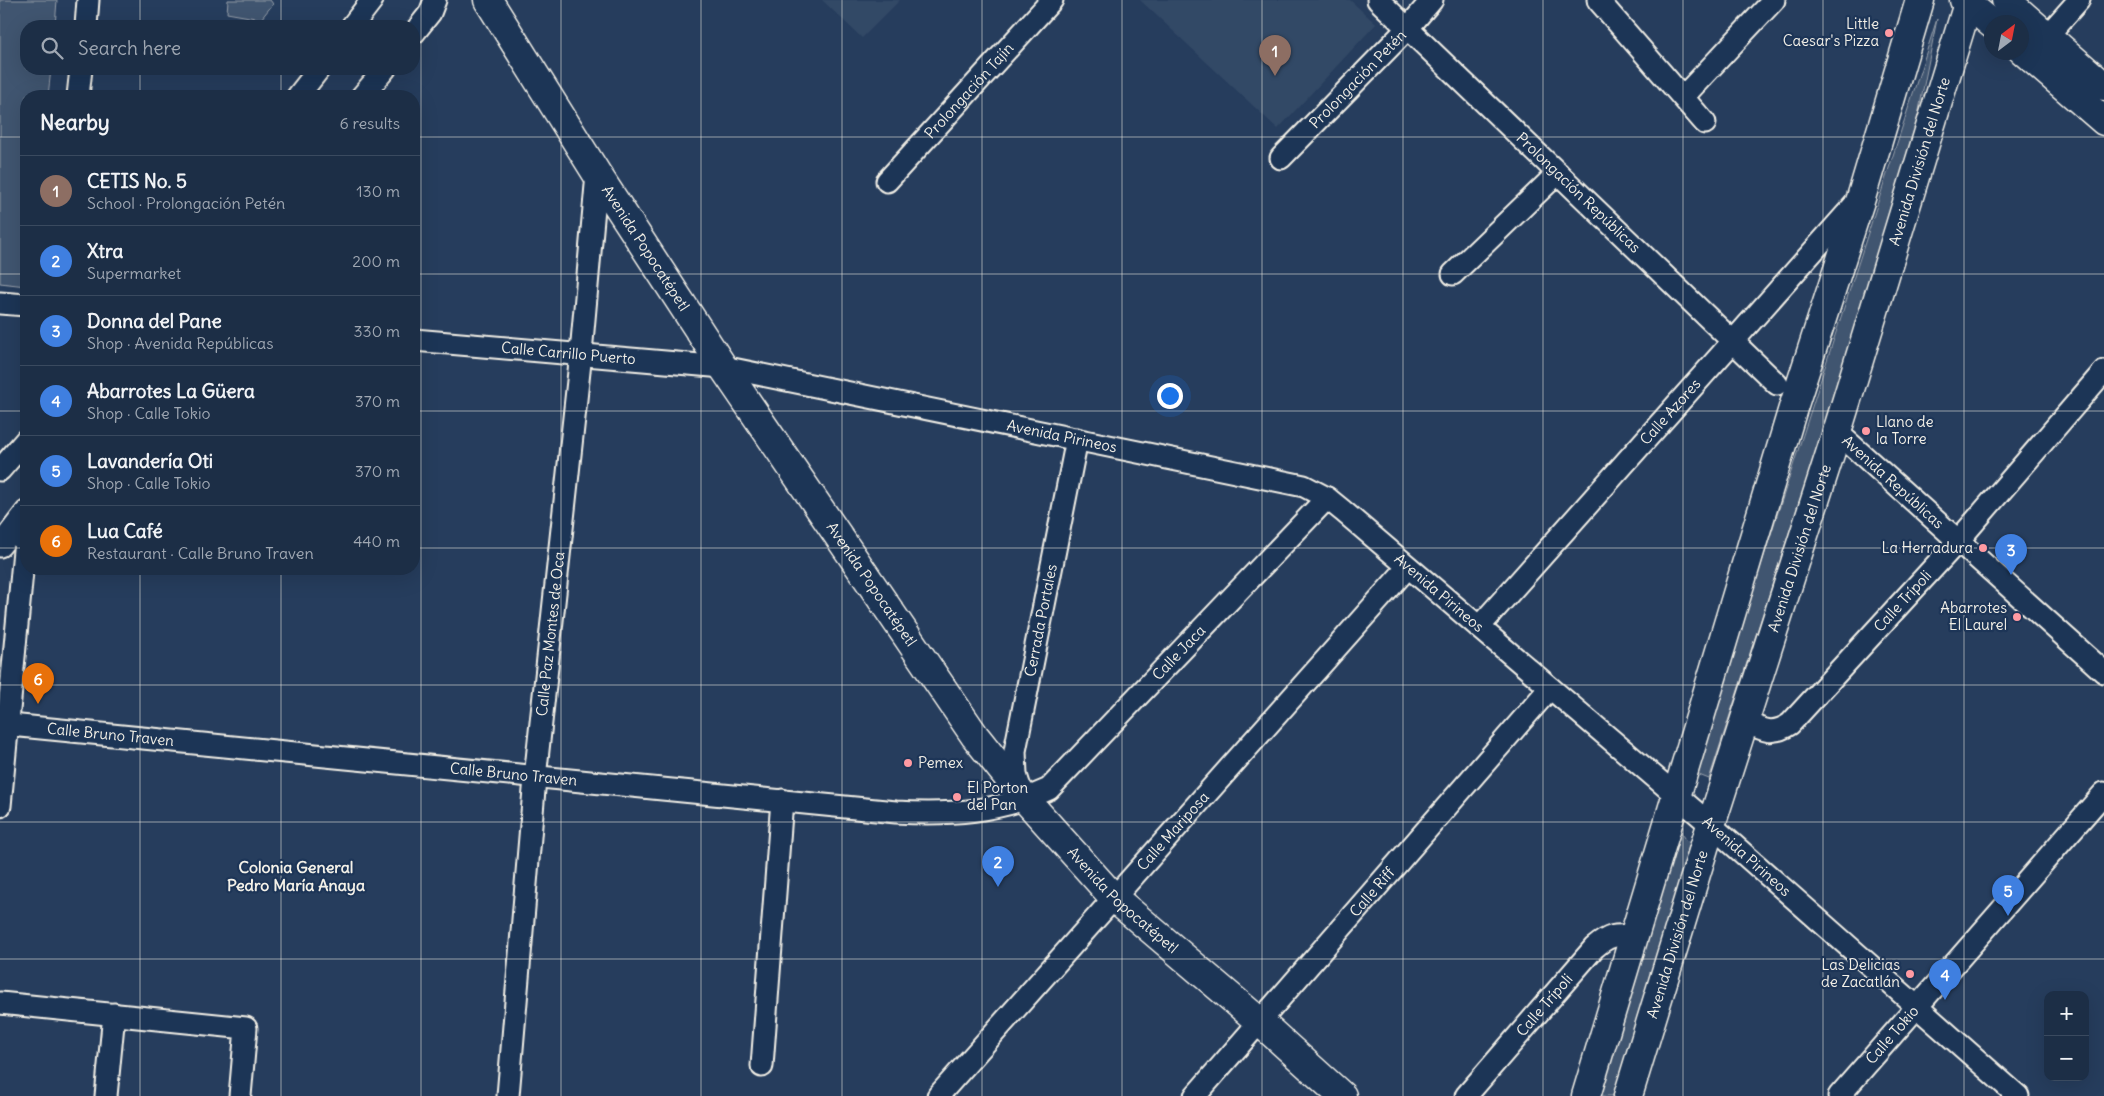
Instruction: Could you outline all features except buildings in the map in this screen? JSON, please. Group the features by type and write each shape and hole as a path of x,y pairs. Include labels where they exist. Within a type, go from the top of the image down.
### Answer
{"main road":[{"name":"Avenida Popocatépetl","path":"488,0 597,174 723,367 975,736 1026,800 1114,898 1260,1022 1342,1096"},
{"path":"1586,1096 1678,797 1795,401 1861,198 1920,0"},
{"path":"2006,0 2104,86"},
{"path":"1967,1 1984,17"},
{"name":"Avenida División del Norte","path":"1628,1096 1711,825 1837,432 1967,1"},
{"path":"2029,56 2104,122"}],"street":[{"path":"86,20 88,0"},
{"path":"357,20 372,0"},
{"path":"420,26 430,13 435,0"},
{"name":"Prolongación Tajín","path":"887,181 1052,0"},
{"name":"Prolongación Repúblicas","path":"1378,0 1731,342 1777,384"},
{"name":"Prolongación Petén","path":"1281,158 1408,28 1432,0"},
{"path":"1598,0 1705,123"},
{"path":"1683,97 1774,0"},
{"path":"2047,36 2079,0"},
{"path":"79,90 80,75"},
{"path":"303,90 314,75"},
{"path":"367,90 380,75"},
{"name":"Calle Paz Montes de Oca","path":"508,1096 535,778 581,354 597,174"},
{"path":"1453,274 1558,174"},
{"name":"Calle Azores","path":"1479,627 1861,198"},
{"path":"0,303 20,305"},
{"name":"Calle Carrillo Puerto","path":"420,341 723,367"},
{"name":"Avenida Pirineos","path":"723,367 1304,486 1327,498 1711,825 2018,1096"},
{"name":"Calle Trípoli","path":"1744,721 1771,732 1780,731 1790,724 1958,541 2104,371"},
{"name":"Avenida Repúblicas","path":"1837,432 2104,672"},
{"name":"Cerrada Portales","path":"1026,800 1016,775 1015,751 1077,439"},
{"path":"0,470 20,447"},
{"name":"Calle Jaca","path":"1026,800 1049,789 1327,498"},
{"path":"0,546 20,520"},
{"name":"Calle Mariposa","path":"938,1096 1408,567"},
{"path":"0,806 4,725 21,575"},
{"name":"Calle Riff","path":"1195,1096 1550,688"},
{"name":"Calle Bruno Traven","path":"4,725 535,778 918,813 962,812 1026,800"},
{"name":"Calle Tokio","path":"1839,1096 2104,793"},
{"path":"762,1066 782,800"},
{"name":"Calle Trípoli","path":"1466,1096 1594,948 1606,938 1618,935 1635,936"},
{"path":"0,1003 246,1028 240,1096"},
{"path":"106,1096 114,1014"}],"shaded area":[{"path":"0,0 57,0 55,20 20,20 20,75 50,75 49,90 20,90 20,285 0,283"},
{"path":"228,0 270,0 273,4 261,19 227,13"},
{"path":"822,0 900,0 862,38"},
{"path":"1140,0 1350,0 1376,24 1278,129"},
{"path":"1937,19 1907,171 1709,779 1694,773"},
{"path":"1679,830 1692,847 1618,1096 1598,1096"}],"place":[{"name":"Little Caesar's Pizza","path":"1889,33"},
{"name":"CETIS No. 5","path":"1275,76"},
{"name":"Llano de la Torre","path":"1866,431"},
{"name":"La Herradura","path":"1983,548"},
{"name":"Donna del Pane","path":"2011,575"},
{"name":"Abarrotes El Laurel","path":"2017,617"},
{"name":"Lua Café","path":"38,704"},
{"name":"Pemex","path":"908,763"},
{"name":"El Porton del Pan","path":"957,797"},
{"name":"Xtra","path":"998,887"},
{"name":"Lavandería Oti","path":"2008,916"},
{"name":"Las Delicias de Zacatlán","path":"1910,974"},
{"name":"Abarrotes La Güera","path":"1945,1000"}],"district":[{"name":"Colonia General Pedro María Anaya","path":"296,876"}]}
